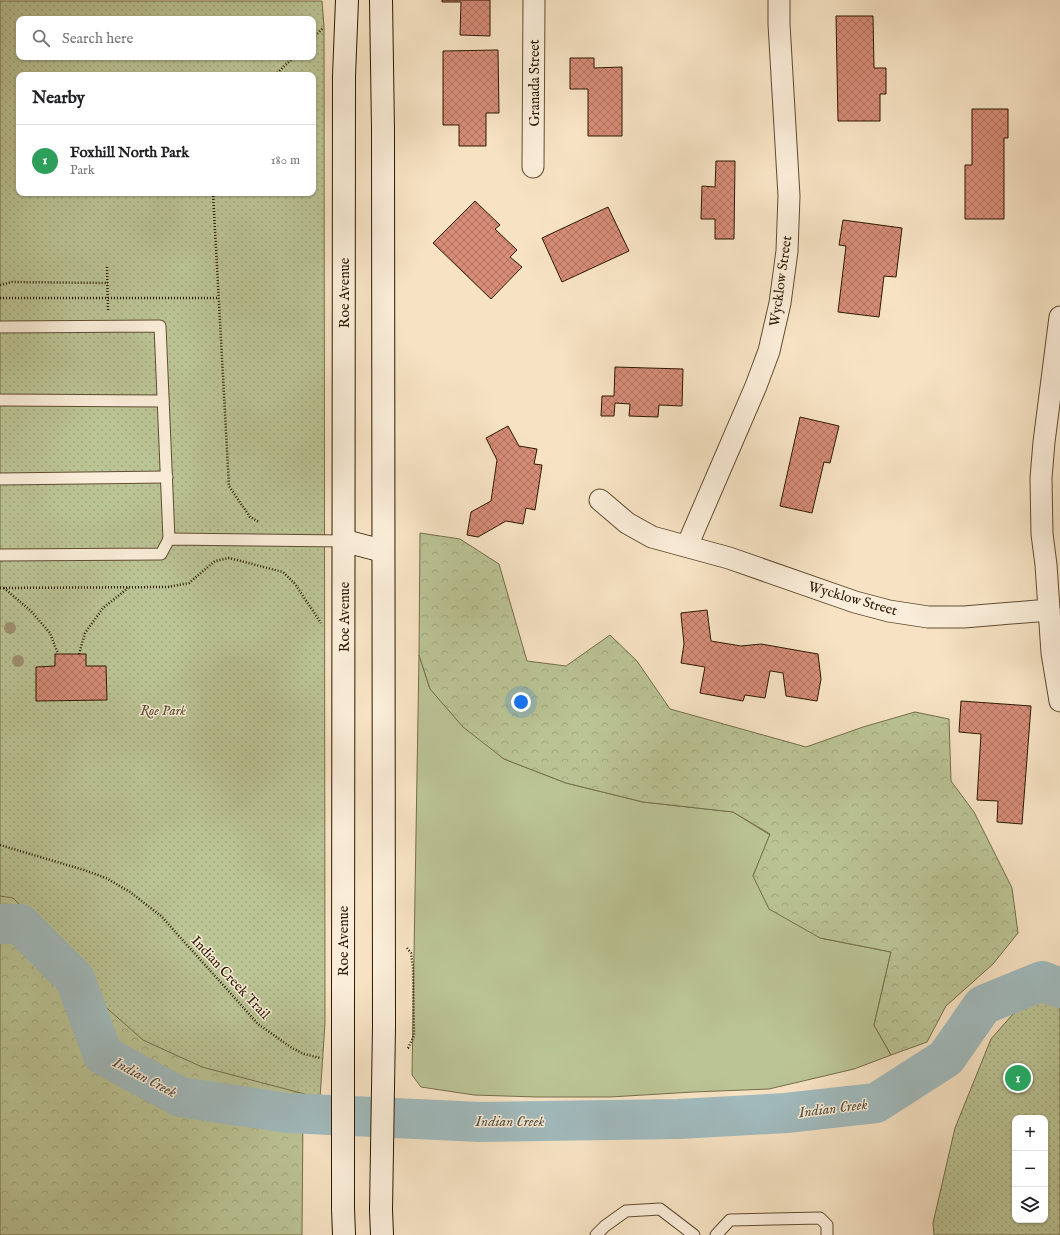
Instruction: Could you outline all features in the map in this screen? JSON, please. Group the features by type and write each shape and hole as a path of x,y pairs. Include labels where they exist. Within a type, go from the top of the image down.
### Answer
{"main road":[{"name":"Roe Avenue","path":"344,1235 344,76 347,0"},
{"path":"381,0 384,1027 381,1210 382,1235"},
{"path":"345,541 383,551"}],"street":[{"name":"Granada Street","path":"533,167 534,0"},
{"name":"Wycklow Street","path":"687,546 756,386 769,351 780,303 787,251 789,196 779,24 779,0"},
{"path":"1060,317 1044,442 1041,478 1042,534 1046,565 1052,653 1060,701"},
{"name":"Wycklow Street","path":"600,500 627,523 652,536 729,558 855,602 889,611 928,617 964,617 1049,610"}],"lane":[{"path":"0,327 160,326 169,540 161,554 0,555"},
{"path":"0,400 163,401"},
{"path":"0,479 166,477"},
{"path":"169,540 345,541"},
{"path":"596,1235 605,1226 626,1211 660,1209 694,1235"},
{"path":"716,1235 730,1220 820,1218 826,1225 827,1235"}],"path":[{"path":"316,35 324,26"},
{"path":"278,72 291,60"},
{"path":"213,196 229,486 250,517 260,523"},
{"path":"107,267 109,326"},
{"path":"0,285 12,282 108,283"},
{"path":"0,298 219,298"},
{"path":"2,588 168,587 189,583 215,561 229,558 284,572 295,584 324,629"},
{"path":"2,588 31,611 50,634 58,654"},
{"path":"79,654 85,633 103,608 128,588"},
{"name":"Indian Creek Trail","path":"0,845 106,878 130,892 161,916 258,1024 292,1048 304,1054 319,1058 327,1057"},
{"path":"401,1048 408,1048 414,1036 413,967 411,952 405,946"}],"green space":[{"name":"Roe Park","path":"0,1 322,1 324,26 325,1023 320,1098 202,1067 143,1040 100,1002 59,943 13,898 0,896"},
{"path":"420,533 460,539 499,564 527,661 566,666 610,635 637,661 670,709 806,747 863,727 915,712 949,719 951,781 974,812 1012,888 1018,933 993,964 946,1006 927,1042 891,1055 874,1025 891,952 820,938 769,909 753,876 770,834 733,812 643,802 566,783 504,759 463,727 430,689 419,655"},
{"path":"419,655 430,689 504,759 566,783 643,802 733,812 770,835 753,876 820,938 891,952 874,1025 891,1055 854,1069 769,1089 610,1097 537,1097 474,1095 421,1087 412,1075"},
{"path":"0,847 304,981 302,1235 0,1235"},
{"path":"1042,981 1060,988 1060,1235 934,1235 933,1223 955,1128 991,1039"}],"building":[{"path":"442,0 490,0 490,36 460,35 461,2 442,2"},
{"path":"836,16 873,16 874,68 886,68 886,94 880,94 880,121 838,121"},
{"path":"498,50 499,113 486,113 486,146 459,146 459,125 443,125 443,51"},
{"path":"570,58 594,58 594,68 622,67 622,136 588,136 588,89 570,89"},
{"path":"972,109 1008,109 1008,138 1004,138 1004,219 965,219 965,165 972,165"},
{"path":"716,161 735,161 734,239 715,239 715,219 701,219 702,186 715,187"},
{"path":"475,201 500,225 495,229 517,250 510,257 522,267 491,299 433,243"},
{"path":"608,207 629,251 562,282 542,238"},
{"path":"843,220 902,228 896,277 884,276 879,317 838,312 846,246 839,245"},
{"path":"615,367 683,369 682,406 659,405 658,417 629,416 630,404 615,403 614,416 601,416 602,396 614,396"},
{"path":"800,417 839,426 830,463 824,462 812,513 780,506"},
{"path":"508,426 519,446 537,449 534,464 542,465 535,510 526,508 523,524 506,521 478,537 467,535 471,512 491,501 497,460 486,438"},
{"path":"707,610 711,641 741,646 761,644 818,654 821,679 817,701 786,696 783,673 771,671 765,698 745,695 743,701 700,693 705,667 681,663 684,644 681,613"},
{"path":"55,654 86,654 86,666 106,666 107,700 36,701 36,667 55,666"},
{"path":"961,701 1031,706 1022,824 997,822 998,801 977,800 981,734 959,732"}],"waterway":[{"name":"Indian Creek","path":"0,924 20,924 75,979 103,1055 180,1097 288,1113 480,1122 679,1119 786,1113 876,1103 946,1058 983,1005 1042,981 1060,988"}],"place":[{"name":"Foxhill North Park","path":"1018,1078"}]}
